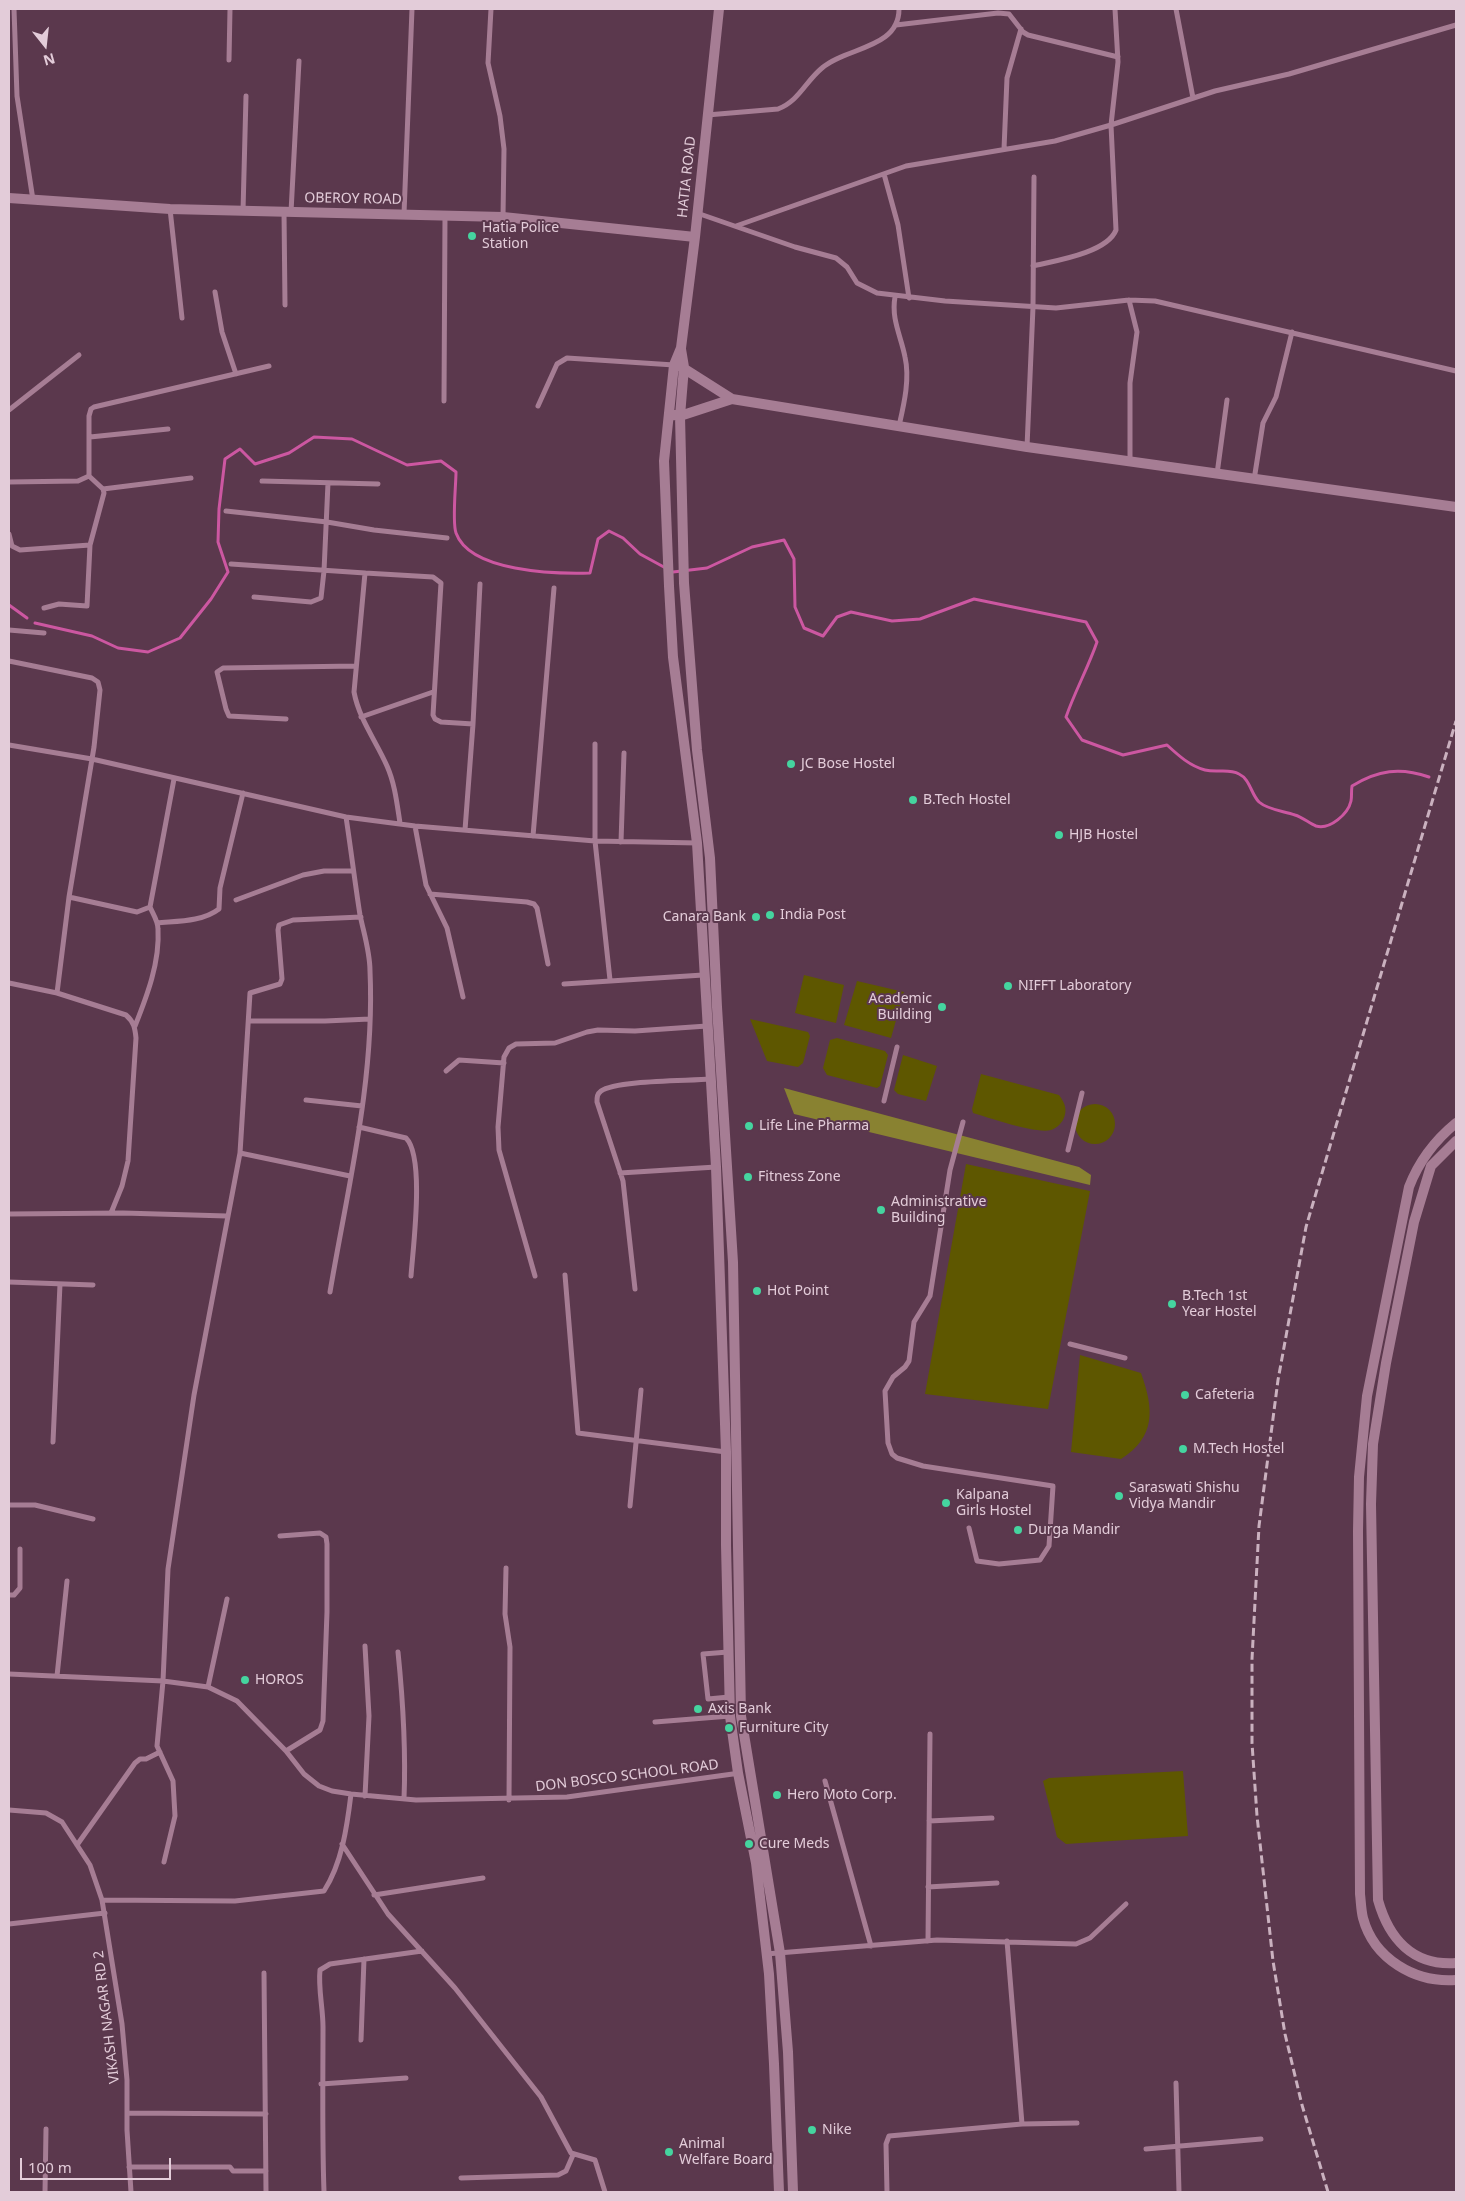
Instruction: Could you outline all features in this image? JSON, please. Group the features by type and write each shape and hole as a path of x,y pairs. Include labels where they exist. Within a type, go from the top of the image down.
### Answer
{"main road":[{"name":"HATIA ROAD","path":"679,366 695,237 719,9"},
{"name":"OBEROY ROAD","path":"9,198 170,209 503,217 695,237"},
{"path":"679,366 732,399 1027,447 1456,508"},
{"path":"679,366 668,415 664,461 673,657 697,843 716,1167 726,1452 730,1716 738,1773 756,1862 766,1954 774,2064 779,2192"},
{"path":"679,366 684,583 696,733 709,843 733,1262 741,1716 780,1953 788,2052 793,2192"},
{"path":"668,415 680,416 732,399"},
{"path":"1456,1124 1428,1150 1415,1169 1409,1187 1367,1396 1362,1435 1358,1531 1360,1894 1363,1918 1371,1938 1386,1959 1406,1971 1425,1978 1456,1980"},
{"path":"1456,1141 1431,1166 1414,1222 1386,1364 1373,1444 1371,1504 1378,1900 1383,1919 1392,1935 1410,1952 1426,1960 1445,1964 1456,1963"}],"street":[{"path":"14,9 17,90 32,200"},
{"path":"229,60 230,9"},
{"path":"404,214 412,9"},
{"path":"491,9 488,63 500,116 504,150 503,217"},
{"path":"707,115 778,109 785,106 797,98 823,66 837,58 881,41 896,25 899,19 899,9"},
{"path":"1033,266 1089,251 1114,235 1116,230 1111,126 1118,57 1115,9"},
{"path":"1176,9 1193,98"},
{"path":"896,25 998,13 1009,14 1023,32 1035,37 1118,57"},
{"path":"735,226 906,166 1046,143 1111,126 1193,98 1289,74 1456,26"},
{"path":"1004,149 1007,78 1021,29"},
{"path":"285,304 288,212 299,61"},
{"path":"9,90 17,90"},
{"path":"243,210 246,96"},
{"path":"884,174 898,225 909,298"},
{"path":"1027,447 1033,307 1034,177"},
{"path":"170,209 182,318"},
{"path":"697,213 795,247 836,258 847,267 857,283 866,289 895,297 1056,308 1129,300 1155,302 1456,371"},
{"path":"444,401 445,216"},
{"path":"215,292 222,332 236,374"},
{"path":"895,297 893,306 895,323 906,358 907,379 899,427"},
{"path":"1129,300 1137,332 1130,384 1130,462"},
{"path":"1254,480 1263,423 1276,397 1292,332"},
{"path":"9,410 79,355"},
{"path":"538,406 557,364 567,358 679,366"},
{"path":"44,608 59,604 87,606 90,545 104,498 102,489 89,476 89,416 91,409 269,366"},
{"path":"1217,474 1227,400"},
{"path":"90,437 168,429"},
{"path":"9,482 78,482 89,476"},
{"path":"102,489 191,478"},
{"path":"262,481 378,484"},
{"path":"254,597 311,602 318,600 322,595 328,483"},
{"path":"226,511 447,538"},
{"path":"9,534 12,546 20,550 90,545"},
{"path":"231,564 433,577 441,583 433,715 435,720 441,722 473,724"},
{"path":"365,573 354,692 357,709 388,768 394,788 400,823"},
{"path":"465,830 473,724 480,584"},
{"path":"532,836 554,588"},
{"path":"9,630 44,633"},
{"path":"9,662 92,678 98,682 100,690 92,759 69,897 57,994"},
{"path":"286,719 229,716 217,672 223,668 356,666"},
{"path":"361,717 433,692"},
{"path":"595,744 595,841 610,980"},
{"path":"9,745 92,759 346,817 415,826 595,841 709,843"},
{"path":"621,842 624,753"},
{"path":"135,1026 146,1000 157,953 157,923 150,907 174,779"},
{"path":"157,923 211,915 219,909 220,888 243,793"},
{"path":"330,1292 359,1127 370,1019 370,962 353,871 346,817"},
{"path":"415,826 430,894 439,907 447,928 463,997"},
{"path":"236,900 303,875 324,871 353,871"},
{"path":"430,894 534,904 537,908 548,964"},
{"path":"69,897 137,912 150,907"},
{"path":"164,1862 175,1816 173,1781 157,1746 163,1681 169,1560 194,1396 240,1153 250,1021 248,998 250,992 280,984 282,979 279,925 293,920 361,917"},
{"path":"564,984 704,975"},
{"path":"9,983 57,994 126,1015 135,1026 136,1038 128,1161 122,1186 111,1213"},
{"path":"250,1021 370,1019"},
{"path":"535,1276 498,1150 498,1127 504,1063 509,1048 516,1044 555,1043 598,1030 635,1031 707,1026"},
{"path":"884,1101 897,1047"},
{"path":"446,1071 459,1060 504,1063"},
{"path":"635,1289 625,1195 597,1102 598,1095 602,1090 622,1085 710,1079"},
{"path":"1068,1150 1082,1093"},
{"path":"306,1100 362,1106"},
{"path":"963,1122 950,1170 930,1296 914,1322 909,1361 893,1377 885,1391 888,1443 892,1454 897,1458 923,1466 1053,1486 1049,1546 1040,1560 999,1564 977,1561 969,1528"},
{"path":"359,1127 406,1138 412,1143 417,1184 411,1276"},
{"path":"240,1153 350,1176"},
{"path":"620,1174 716,1167"},
{"path":"9,1214 111,1213 227,1216"},
{"path":"565,1275 578,1433 726,1452"},
{"path":"9,1282 93,1285"},
{"path":"53,1442 60,1284"},
{"path":"1070,1344 1125,1358"},
{"path":"630,1506 641,1390"},
{"path":"9,1505 35,1505 93,1519"},
{"path":"280,1536 320,1533 326,1537 327,1544 327,1612 323,1721 320,1730 286,1751"},
{"path":"9,1595 14,1595 20,1588 20,1549"},
{"path":"506,1568 505,1614 510,1647 509,1800"},
{"path":"56,1676 67,1581"},
{"path":"208,1687 227,1599"},
{"path":"365,1646 369,1716 365,1796"},
{"path":"398,1652 404,1706 406,1764 404,1799"},
{"path":"728,1652 703,1654 708,1699 730,1696"},
{"name":"DON BOSCO SCHOOL ROAD","path":"9,1674 163,1681 208,1687 237,1701 286,1751 304,1774 319,1786 332,1792 404,1799 509,1800 567,1797 750,1771"},
{"path":"654,1722 730,1716"},
{"path":"928,1941 930,1734"},
{"path":"77,1845 135,1763 140,1759 146,1760 160,1752"},
{"path":"825,1781 871,1946"},
{"path":"102,1900 236,1901 324,1891 332,1878 348,1826 351,1794"},
{"name":"VIKASH NAGAR RD 2","path":"9,1810 46,1813 62,1822 90,1865 102,1900 122,2024 127,2080 131,2192"},
{"path":"929,1821 992,1818"},
{"path":"342,1844 388,1914 490,2031 541,2097 566,2147 573,2155 591,2157 595,2160 605,2192"},
{"path":"374,1895 483,1878"},
{"path":"928,1887 997,1883"},
{"path":"766,1954 928,1941 1007,1941 1066,1945 1083,1942 1090,1938 1126,1904"},
{"path":"9,1924 105,1913"},
{"path":"1007,1941 1022,2124"},
{"path":"324,2192 321,2084 323,2016 319,1978 320,1970 330,1964 422,1951"},
{"path":"361,2040 364,1959"},
{"path":"264,1973 266,2192"},
{"path":"321,2084 406,2078"},
{"path":"1176,2084 1179,2192"},
{"path":"127,2113 266,2114"},
{"path":"888,2192 886,2144 890,2136 1022,2124 1076,2123"},
{"path":"45,2192 46,2129"},
{"path":"1146,2149 1261,2140"},
{"path":"461,2178 558,2175 566,2170 573,2155"},
{"path":"129,2167 230,2167 234,2171 266,2171"}],"shaded area":[{"path":"804,975 844,985 836,1023 795,1013"},
{"path":"857,981 904,992 891,1038 844,1025"},
{"path":"750,1019 808,1032 810,1036 803,1063 798,1067 767,1061"},
{"path":"837,1038 885,1051 888,1055 880,1086 877,1088 827,1075 823,1068 830,1040"},
{"path":"903,1055 937,1066 926,1101 898,1094 894,1090"},
{"path":"981,1074 1059,1095 1065,1107 1063,1120 1054,1129 1044,1131 1013,1125 973,1113 972,1109"},
{"path":"784,1088 1079,1167 1091,1175 1090,1185 794,1114"},
{"path":"1095,1104 1106,1107 1112,1113 1115,1124 1112,1135 1106,1141 1095,1144 1084,1141 1078,1135 1075,1124 1078,1113 1084,1107"},
{"path":"966,1164 1090,1191 1048,1409 925,1394"},
{"path":"1080,1355 1141,1373 1150,1410 1149,1421 1141,1441 1121,1459 1071,1452"},
{"path":"1183,1771 1188,1836 1066,1844 1057,1837 1043,1781 1049,1778"}],"waterway":[{"path":"35,623 92,636 118,648 148,652 180,638 211,599 228,572 218,542 219,509 225,459 240,449 255,464 289,453 314,437 352,439 407,465 441,461 456,472 454,512 456,533 464,546 478,556 515,568 556,573 590,573 598,539 609,531 623,538 640,554 673,572 707,568 752,547 784,540 794,559 795,607 804,628 823,636 837,617 851,612 892,621 920,619 974,599 1086,622 1097,642 1066,717 1082,740 1123,755 1167,745 1194,766 1209,771 1231,771 1243,776 1256,799 1263,805 1298,816 1316,826 1327,826 1338,820 1349,806 1352,786 1371,776 1399,771 1429,777"},
{"path":"9,605 27,618"}],"railway":[{"path":"1328,2192 1302,2105 1285,2034 1273,1961 1257,1816 1252,1743 1252,1659 1259,1526 1278,1380 1306,1227 1456,721"}],"place":[{"name":"Hatia Police Station","path":"472,236"},
{"name":"JC Bose Hostel","path":"791,764"},
{"name":"B.Tech Hostel","path":"913,800"},
{"name":"HJB Hostel","path":"1059,835"},
{"name":"India Post","path":"770,915"},
{"name":"Canara Bank","path":"756,917"},
{"name":"NIFFT Laboratory","path":"1008,986"},
{"name":"Academic Building","path":"942,1007"},
{"name":"Life Line Pharma","path":"749,1126"},
{"name":"Fitness Zone","path":"748,1177"},
{"name":"Administrative Building","path":"881,1210"},
{"name":"Hot Point","path":"757,1291"},
{"name":"B.Tech 1st Year Hostel","path":"1172,1304"},
{"name":"Cafeteria","path":"1185,1395"},
{"name":"M.Tech Hostel","path":"1183,1449"},
{"name":"Saraswati Shishu Vidya Mandir","path":"1119,1496"},
{"name":"Kalpana Girls Hostel","path":"946,1503"},
{"name":"Durga Mandir","path":"1018,1530"},
{"name":"HOROS","path":"245,1680"},
{"name":"Axis Bank","path":"698,1709"},
{"name":"Furniture City","path":"729,1728"},
{"name":"Hero Moto Corp.","path":"777,1795"},
{"name":"Cure Meds","path":"749,1844"},
{"name":"Nike","path":"812,2130"},
{"name":"Animal Welfare Board","path":"669,2152"}]}
